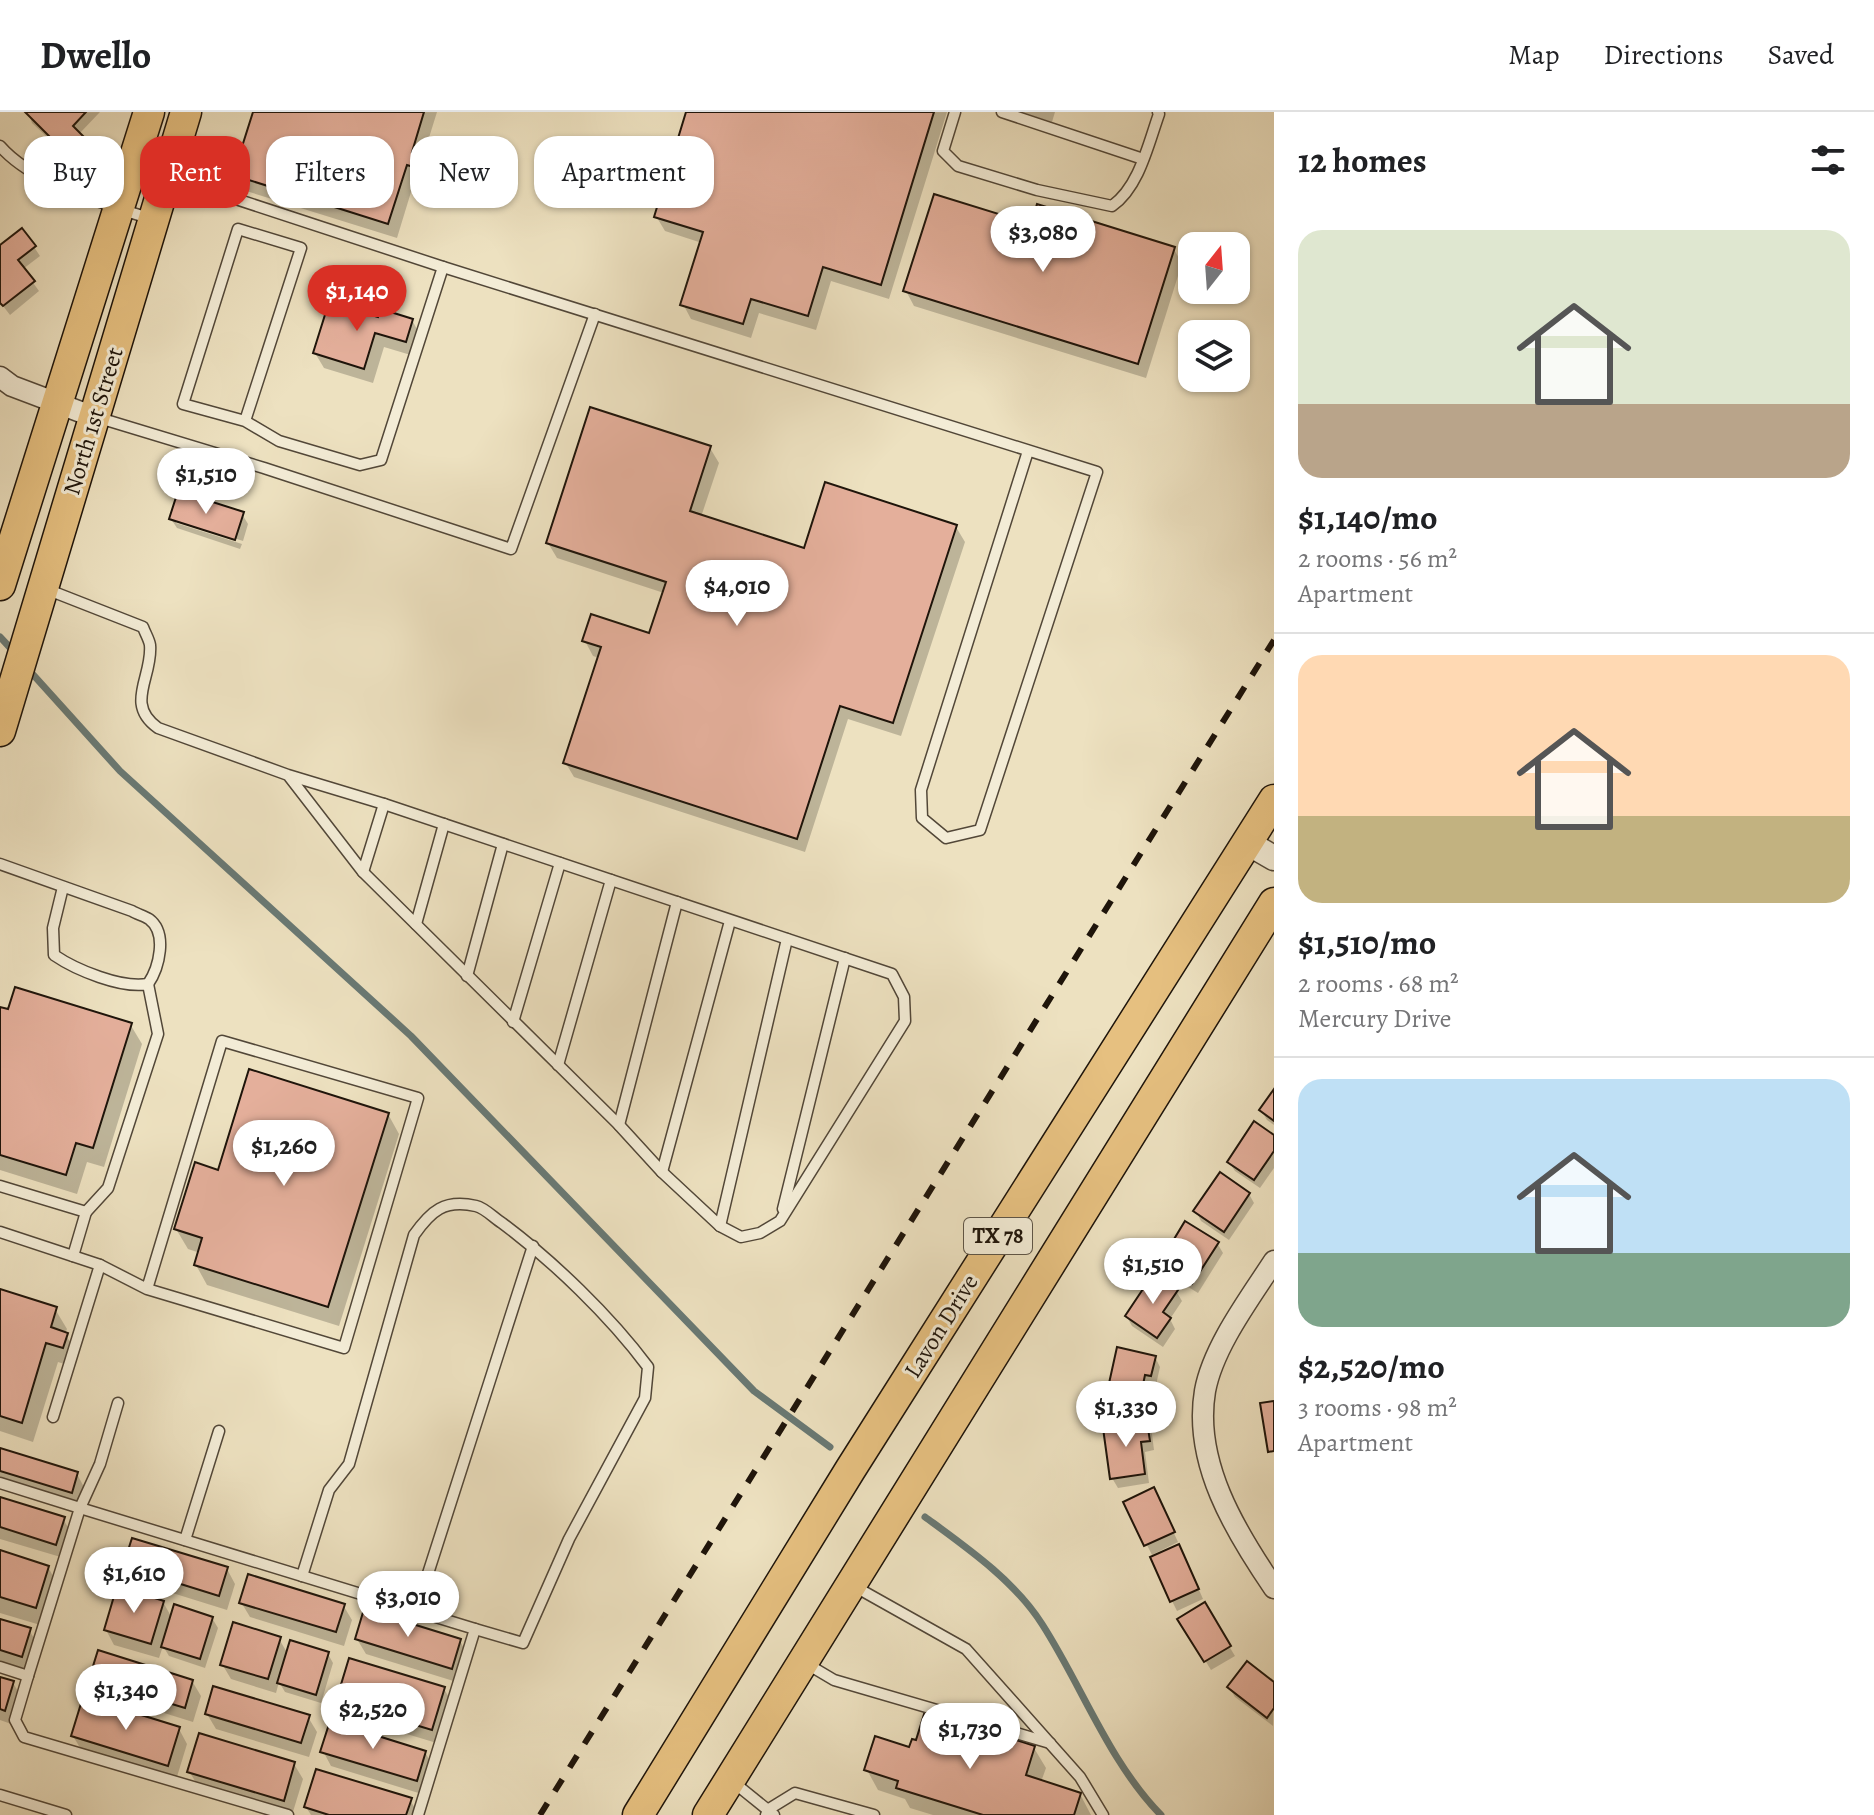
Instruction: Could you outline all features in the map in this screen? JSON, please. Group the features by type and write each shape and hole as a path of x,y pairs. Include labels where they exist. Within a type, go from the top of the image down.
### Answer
{"main road":[{"name":"North 1st Street","path":"0,585 6,542 57,404 149,112"},
{"name":"North 1st Street","path":"179,136 186,112"},
{"name":"North 1st Street","path":"0,731 157,208"},
{"name":"Lavon Drive","path":"638,1815 858,1457 1274,800"},
{"name":"TX 78","path":"708,1815 1274,903"}],"street":[{"path":"0,377 12,386 94,417"},
{"path":"1248,843 1274,858"},
{"path":"1274,1261 1227,1334 1206,1388 1203,1422 1214,1480 1242,1540 1274,1588"}],"lane":[{"path":"955,112 943,151 958,166 1037,190 1112,206 1125,197 1143,159 1158,112"},
{"path":"1002,112 1143,159"},
{"path":"0,146 14,161 73,192 153,220"},
{"path":"250,203 1097,472 980,830 946,838 922,818 921,790 1028,451"},
{"path":"245,421 301,248 238,229 183,404 245,421 279,441 360,465 381,460 443,267"},
{"path":"94,417 264,468 511,549 595,314"},
{"path":"41,599 143,627 150,642 140,704 147,720 158,728 288,775 384,804 892,974 904,997 905,1021 780,1221 760,1233 741,1237 720,1226 662,1172 619,1125 363,872 288,775"},
{"path":"363,872 384,804"},
{"path":"416,924 444,824"},
{"path":"467,976 503,844"},
{"path":"513,1022 560,863"},
{"path":"0,864 63,887 152,920 159,935 156,973 148,984 137,986 86,972 54,955 53,928 63,887"},
{"path":"558,1065 611,880"},
{"path":"619,1125 677,902"},
{"path":"662,1172 730,921"},
{"path":"720,1226 787,939"},
{"path":"780,1221 845,958"},
{"path":"73,1256 86,1212 108,1188 158,1034 148,984"},
{"path":"0,1232 100,1265 147,1289 344,1348 418,1098 222,1041 147,1289"},
{"path":"0,1186 86,1212"},
{"path":"0,1483 80,1508 416,1611 523,1643 569,1539 645,1398 648,1367 533,1246 479,1207 452,1204 429,1214 414,1235 349,1464 329,1490 302,1576"},
{"path":"416,1611 533,1246"},
{"path":"53,1417 100,1265"},
{"path":"118,1403 100,1464 80,1508 15,1720 24,1737 288,1815"},
{"path":"185,1540 219,1431"},
{"path":"850,1585 966,1649 1080,1777 1103,1815"},
{"path":"418,1815 475,1629"},
{"path":"802,1661 834,1680 1050,1743"},
{"path":"0,1667 28,1676"},
{"path":"729,1780 770,1813 795,1793 874,1815"},
{"path":"0,1795 66,1815"}],"building":[{"path":"25,112 86,112 73,126 83,136 49,136"},
{"path":"253,112 424,112 417,136 410,136 410,166 407,165 394,205 394,136 266,136 266,185 250,180 250,136 245,136"},
{"path":"686,112 934,112 881,285 823,267 808,316 751,299 743,324 680,305 703,232 654,217 657,208 714,208 714,136 679,136"},
{"path":"934,194 1031,224 1037,204 1175,247 1138,364 903,291"},
{"path":"337,208 393,208 388,224"},
{"path":"22,228 36,246 18,260 35,281 3,306 0,303 0,245"},
{"path":"329,302 378,317 381,309 413,319 406,342 375,333 364,369 313,353"},
{"path":"590,407 711,446 690,511 804,548 825,482 957,525 893,723 840,706 797,839 563,763 601,647 582,641 591,614 649,633 666,582 546,543"},
{"path":"178,491 244,512 235,540 169,519"},
{"path":"15,987 132,1023 93,1148 76,1143 66,1175 0,1155 0,1007 8,1009"},
{"path":"249,1069 389,1113 328,1307 194,1265 202,1238 174,1229 195,1162 218,1170"},
{"path":"1274,1089 1274,1121 1259,1110"},
{"path":"1254,1121 1274,1135 1274,1151 1254,1180 1227,1162"},
{"path":"1220,1172 1250,1193 1224,1232 1193,1211"},
{"path":"1185,1221 1219,1242 1192,1284 1159,1264"},
{"path":"1153,1274 1178,1290 1163,1312 1171,1318 1157,1338 1125,1316"},
{"path":"0,1289 57,1307 51,1327 68,1333 63,1348 46,1343 22,1423 0,1416"},
{"path":"1117,1347 1156,1356 1151,1376 1145,1375 1139,1404 1106,1397"},
{"path":"1274,1401 1274,1451 1268,1452 1260,1403"},
{"path":"1147,1422 1150,1441 1141,1442 1145,1474 1110,1479 1103,1428"},
{"path":"0,1448 78,1472 72,1493 0,1471"},
{"path":"1154,1487 1175,1532 1144,1546 1123,1502"},
{"path":"0,1497 65,1517 56,1545 0,1527"},
{"path":"132,1538 228,1567 219,1596 123,1566"},
{"path":"1179,1544 1199,1589 1170,1602 1150,1557"},
{"path":"0,1550 49,1566 36,1608 0,1597"},
{"path":"248,1574 345,1604 336,1632 239,1603"},
{"path":"117,1586 164,1601 151,1644 104,1630"},
{"path":"1205,1602 1231,1646 1204,1662 1177,1619"},
{"path":"174,1604 213,1617 200,1659 161,1647"},
{"path":"364,1609 461,1639 452,1669 355,1639"},
{"path":"0,1619 31,1628 22,1657 0,1650"},
{"path":"233,1622 281,1637 268,1679 220,1665"},
{"path":"290,1640 329,1652 316,1695 277,1683"},
{"path":"98,1650 193,1680 185,1708 89,1679"},
{"path":"349,1658 445,1687 432,1730 336,1701"},
{"path":"1247,1661 1274,1682 1274,1708 1267,1718 1227,1687"},
{"path":"0,1677 14,1681 5,1711 0,1709"},
{"path":"213,1686 310,1715 301,1743 205,1714"},
{"path":"83,1697 180,1727 168,1766 71,1736"},
{"path":"925,1711 1035,1746 1026,1775 1081,1793 1074,1815 983,1815 896,1788 898,1781 864,1770 875,1736 909,1747 912,1739 916,1740"},
{"path":"330,1721 426,1751 417,1781 320,1752"},
{"path":"199,1733 295,1762 284,1801 187,1772"},
{"path":"316,1769 412,1798 406,1815 329,1815 304,1807"}],"waterway":[{"path":"0,637 15,653"},
{"path":"28,669 120,771 411,1036 754,1391 830,1447"},
{"path":"925,1517 989,1566 1031,1608 1126,1772 1161,1815"}],"railway":[{"path":"540,1815 1274,640"}]}
